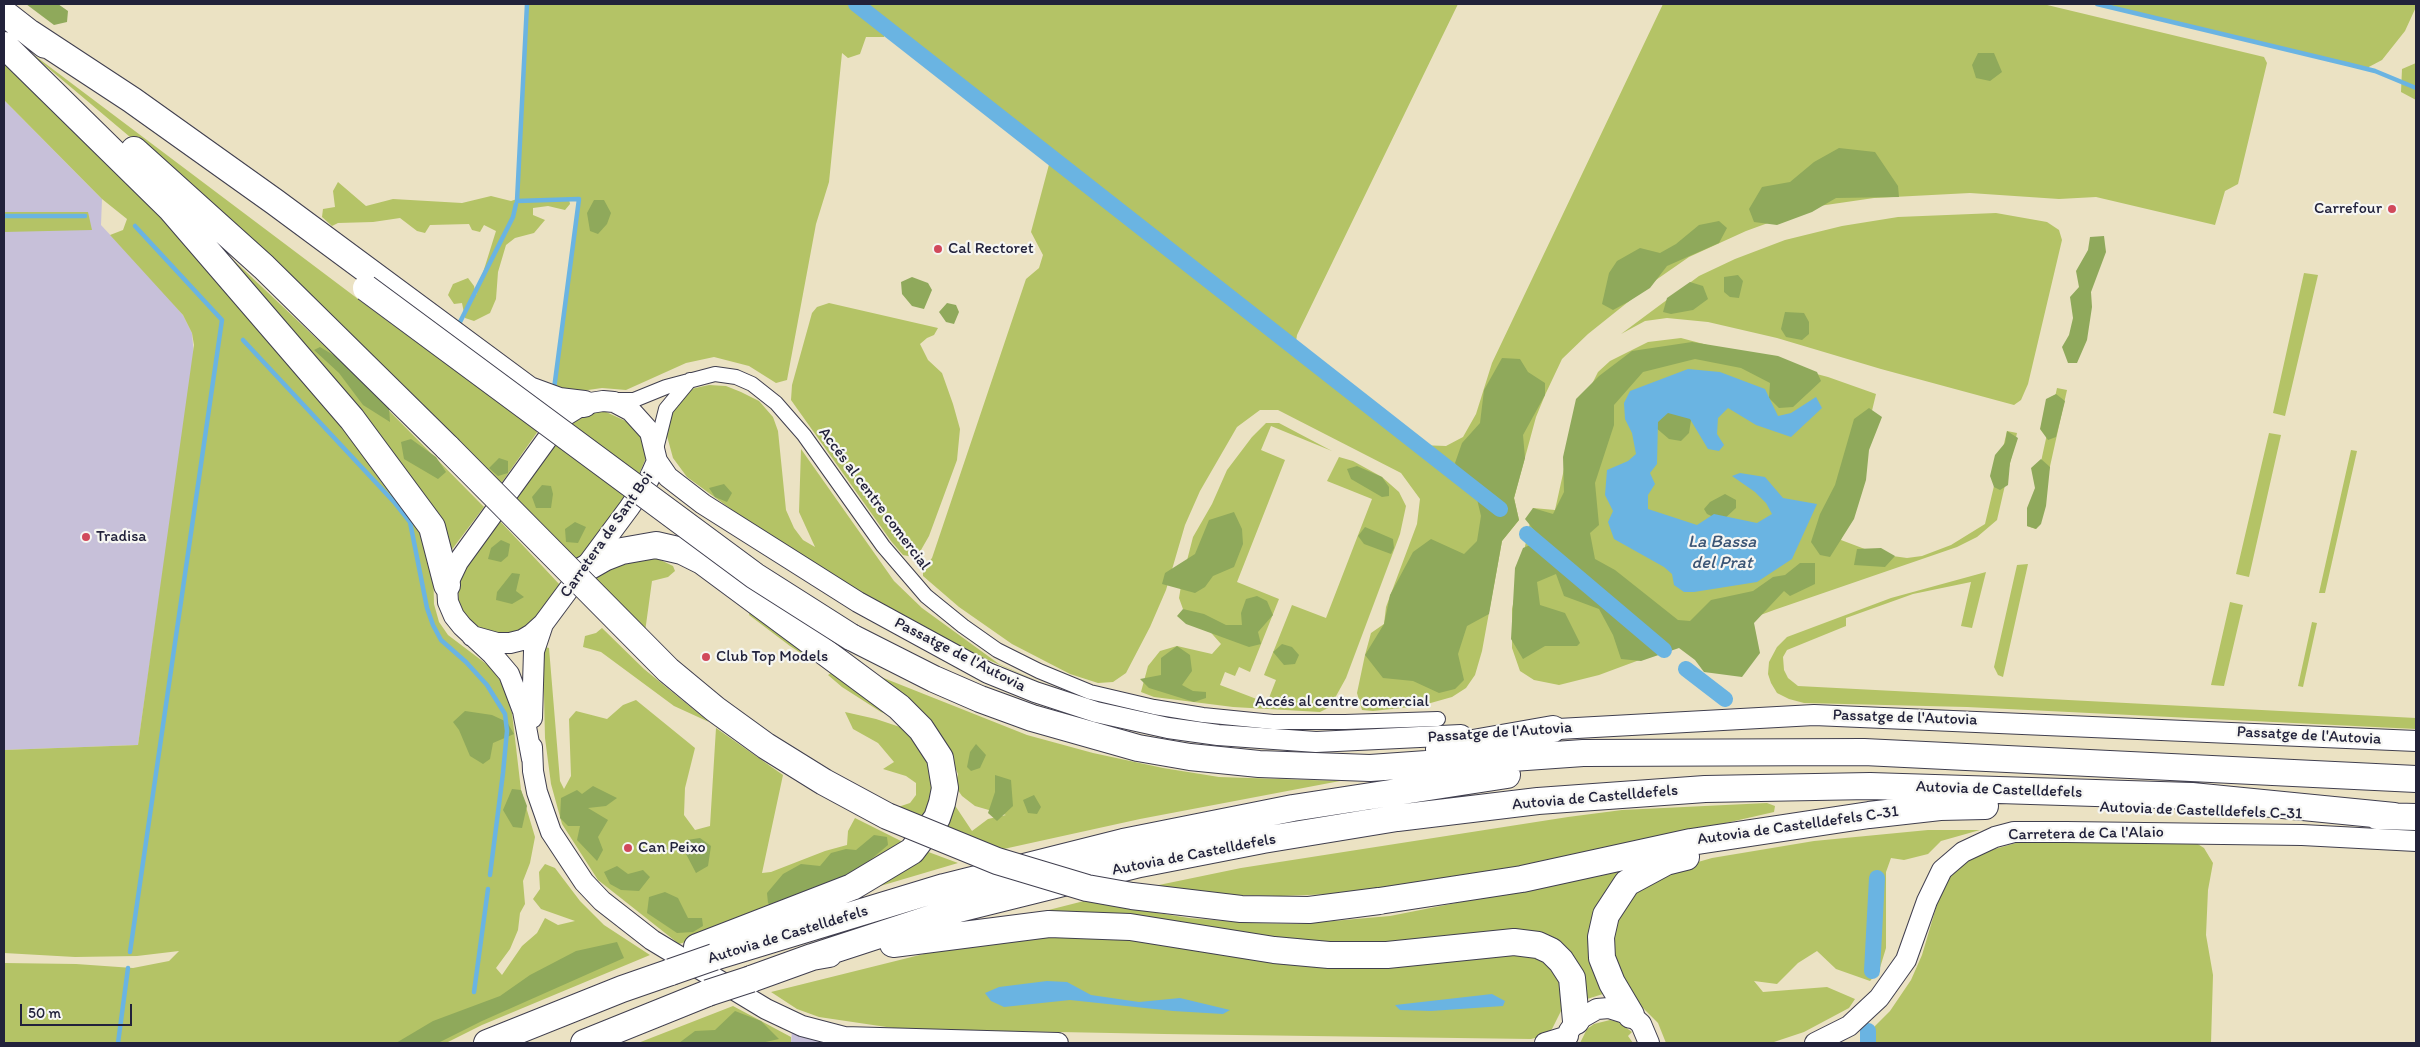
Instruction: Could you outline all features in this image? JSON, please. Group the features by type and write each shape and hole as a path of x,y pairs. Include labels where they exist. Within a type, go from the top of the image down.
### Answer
{"highway":[{"path":"4,13 153,131 754,576 851,637 980,699 1032,718 1138,748 1190,757 1313,767 1370,768 1583,753 1864,752 2416,779"},
{"path":"30,33 132,100 275,202 529,390 559,401 593,402"},
{"path":"4,44 171,209 352,419 432,527 447,585"},
{"name":"Autovia de Castelldefels C-31","path":"4,44 170,181 264,267 448,448 626,629 668,670 714,709 783,757 824,782 887,816 997,861 1087,888 1132,896 1241,909 1309,910 1379,902 1522,879 1691,842 1940,807 2027,806 2189,813 2405,816"},
{"path":"487,1043 622,988 852,887 912,851 937,818 942,803 945,788 940,758 921,729 899,707 702,561 682,551 656,545 622,551 604,558 583,570"},
{"path":"1313,767 1336,758 1432,751 1553,729"},
{"name":"Autovia de Castelldefels","path":"706,952 944,886 1123,842 1293,808 1659,753"},
{"name":"Autovia de Castelldefels","path":"812,957 959,909 1140,864 1264,840 1397,818 1538,801 1705,789 1870,786 2192,796 2405,816"},
{"path":"1631,1015 1606,971 1602,958 1601,937 1606,915 1627,883 1666,862 1832,821"},
{"path":"584,1043 708,994 812,957 972,932 1049,924 1130,927 1274,950 1329,955 1387,955 1514,942 1538,945 1551,951 1561,961 1572,978 1570,1033"}],"street":[{"name":"Accés al centre comercial","path":"593,402 634,400 666,387 715,374 736,377 752,384 767,395 804,436 883,546 926,596 963,626 998,650 1039,671 1090,692 1154,707 1203,715 1273,722 1438,719"},
{"path":"656,455 666,409 690,380"},
{"name":"Carretera de Sant Boi","path":"472,636 497,644 510,643 522,640 543,624 649,479 656,455 650,432 641,420 623,406 593,402"},
{"path":"593,402 563,417 458,562 447,585 448,602 454,616 510,674 524,711 537,792 551,832 571,865 602,901 652,940 766,1009 802,1026 844,1037 1058,1043"},
{"name":"Passatge de l'Autovia","path":"656,455 668,477 703,504 858,602 988,672 1035,692 1096,712 1168,728 1218,735 1316,742 1814,715 2416,741"},
{"path":"532,759 534,651 543,624"},
{"name":"Carretera de Ca l'Alaio","path":"1815,1043 1849,1026 1879,998 1896,978 1906,960 1927,902 1942,870 1958,855 1987,840 2014,832 2224,834 2416,840"},
{"path":"1545,1043 1570,1033 1586,1013 1605,1008 1620,1010 1631,1015 1641,1024 1649,1043"}],"shaded area":[{"name":"Tradisa","path":"4,100 102,199 101,225 183,315 192,333 194,356 138,745 4,750"},
{"path":"792,1031 836,1043 786,1043 791,1042"}],"green space":[{"path":"26,4 58,4 68,11 67,22 54,25"},
{"path":"527,4 1458,4 1297,335 1295,348 1419,445 1446,446 1463,437 1476,414 1492,363 1663,4 2043,4 2264,57 2267,63 2238,184 2225,191 2215,225 2096,197 2059,199 1970,193 1874,198 1812,207 1746,231 1689,257 1653,282 1588,334 1562,359 1545,395 1536,417 1514,498 1519,520 1502,541 1482,651 1475,675 1466,688 1452,697 1420,706 1373,711 1362,710 1357,693 1365,655 1371,633 1384,624 1386,607 1417,524 1420,499 1401,473 1278,410 1260,410 1237,427 1200,491 1185,525 1166,590 1150,627 1126,673 1113,682 1098,683 1070,674 1012,644 959,607 923,576 923,569 932,558 1026,279 1039,268 1043,255 1031,232 1051,157 887,28 884,37 866,37 860,54 848,58 842,53 829,182 816,224 787,380 776,383 749,366 714,357 686,363 626,390 602,388 581,391 554,389 578,199 569,199 570,204 565,210 548,206 533,208 533,215 545,220 534,233 515,238 506,245 498,272 496,299 490,313 474,321 465,318 462,303 454,304 448,295 453,284 468,278 474,286 476,295 496,231 484,225 480,232 472,230 469,224 430,225 425,233 417,231 400,218 373,222 338,223 332,226 322,217 323,209 335,207 333,191 338,182 366,206 393,199 462,203 491,196 511,201 517,199"},
{"path":"2097,4 2416,4 2416,7 2405,31 2382,60 2365,69"},
{"path":"22,46 374,311 538,431 500,485 187,185"},
{"path":"1978,53 1994,53 2002,72 1990,81 1976,78 1972,65"},
{"path":"2416,63 2416,100 2401,92 2402,69"},
{"path":"4,64 124,175 261,326 412,513 433,560 434,604 439,622 448,635 489,666 502,683 512,713 521,790 535,837 530,863 523,881 525,904 520,913 518,930 510,949 496,968 502,975 522,946 537,933 545,918 558,925 575,921 541,909 533,899 540,889 539,872 545,864 555,868 580,901 604,925 650,955 482,1025 446,1043 4,1043 4,963 76,964 133,968 169,961 179,951 137,956 75,957 4,953 4,750 138,745 194,345 192,333 183,315 110,235 123,230 127,219 102,199 4,100"},
{"path":"1839,148 1875,152 1898,186 1899,197 1836,198 1812,212 1777,225 1754,222 1749,209 1762,187 1790,182 1814,162"},
{"path":"594,200 604,200 611,213 607,224 598,234 590,231 587,213"},
{"path":"4,212 88,212 92,230 4,232"},
{"path":"1996,213 2047,222 2059,230 2062,240 2028,384 2021,400 2014,405 1881,369 1777,338 1708,322 1667,318 1645,321 1621,334 1699,276 1735,259 1785,240 1842,226 1898,217"},
{"path":"1719,221 1727,228 1719,243 1667,266 1650,288 1613,310 1602,304 1609,273 1617,261 1640,248 1660,253 1676,244 1699,225"},
{"path":"207,235 335,356 484,507 450,552"},
{"path":"2104,236 2106,252 2091,292 2092,307 2087,340 2077,363 2068,363 2062,347 2069,335 2073,318 2070,297 2079,287 2076,271 2088,250 2090,237"},
{"path":"2304,273 2318,275 2285,416 2273,413"},
{"path":"1738,275 1743,281 1739,298 1730,297 1724,292 1724,277"},
{"path":"912,277 928,283 932,290 924,309 912,306 902,294 901,282"},
{"path":"1690,282 1703,286 1708,299 1693,310 1671,314 1663,312 1667,298"},
{"path":"829,303 938,328 934,335 920,344 928,360 942,373 953,404 960,429 957,460 929,536 921,550 913,557 903,555 891,541 791,400 792,385 812,313 817,307"},
{"path":"947,303 956,305 959,312 954,324 946,322 939,312"},
{"path":"1785,312 1804,313 1809,322 1809,334 1802,340 1786,337 1781,329"},
{"path":"1681,338 1828,377 1876,394 1841,540 1878,554 1907,558 1922,556 1951,545 1985,524 2007,431 2017,433 1997,520 1977,537 1957,547 1774,610 1599,675 1559,685 1534,680 1520,671 1512,648 1512,609 1533,508 1555,510 1568,451 1586,396 1598,372 1610,361 1648,342"},
{"path":"1692,342 1778,356 1817,372 1821,381 1793,407 1779,408 1769,398 1770,383 1741,368 1695,359 1643,372 1614,405 1614,425 1595,483 1599,525 1590,533 1595,559 1615,570 1678,620 1690,621 1711,600 1753,591 1773,577 1785,575 1800,563 1815,563 1815,584 1790,596 1784,591 1754,623 1760,653 1742,677 1704,672 1695,660 1679,648 1641,661 1621,659 1613,635 1599,609 1564,596 1556,574 1537,582 1540,605 1565,613 1580,643 1577,646 1545,646 1523,659 1511,639 1515,568 1523,548 1542,540 1525,519 1533,508 1553,514 1564,492 1563,457 1576,399 1599,376 1632,351"},
{"path":"320,347 335,356 373,388 389,407 390,422 363,405 339,373 314,350"},
{"path":"1502,358 1520,359 1528,372 1545,383 1545,395 1523,435 1525,458 1514,498 1519,520 1502,541 1489,614 1467,626 1458,654 1464,680 1455,689 1439,693 1413,681 1383,678 1365,655 1384,624 1390,595 1413,552 1431,539 1464,554 1477,541 1481,516 1477,499 1455,463 1462,443 1480,423 1484,390"},
{"path":"709,385 726,386 759,401 773,417 778,431 786,510 794,528 803,540 815,547 799,512 801,449 894,581 922,608 999,664 1053,688 947,642 876,602 758,529 687,477 673,458 667,436 669,420 677,404 691,389"},
{"path":"2057,388 2067,390 2036,529 2027,526"},
{"path":"2056,394 2065,401 2056,437 2048,440 2040,429 2046,399"},
{"path":"1668,404 1692,414 1689,433 1681,441 1669,439 1655,427"},
{"path":"1869,408 1882,417 1869,450 1866,480 1854,519 1830,557 1820,555 1811,542 1820,514 1835,485 1854,419"},
{"path":"604,411 632,424 640,435 645,448 645,460 638,477 568,426 589,413"},
{"path":"1266,423 1279,423 1332,451 1271,426 1261,450 1285,460 1237,582 1279,599 1250,672 1239,667 1235,676 1225,672 1220,685 1267,703 1276,680 1264,675 1292,605 1326,618 1372,499 1327,481 1339,457 1353,461 1382,477 1399,492 1406,506 1400,534 1346,678 1330,707 1320,712 1233,707 1154,697 1141,692 1148,666 1160,651 1177,646 1212,654 1221,644 1206,627 1183,609 1179,598 1182,580 1193,537 1212,504 1227,470 1252,437"},
{"path":"2007,431 2018,438 2010,463 2008,485 2000,490 1994,487 1990,476 1995,455 2005,443"},
{"path":"2269,433 2281,435 2249,577 2236,574"},
{"path":"411,439 436,457 446,472 438,479 404,459 401,442"},
{"path":"555,443 627,495 576,564 513,498"},
{"path":"2351,450 2357,451 2325,593 2319,593"},
{"path":"499,458 508,461 508,473 498,476 489,468"},
{"path":"2041,459 2050,467 2046,506 2041,524 2036,529 2027,526 2027,508 2035,488 2031,468"},
{"path":"1357,466 1382,477 1389,487 1389,496 1382,497 1351,479 1347,469"},
{"path":"724,484 732,493 727,502 715,497 709,488"},
{"path":"542,485 551,486 553,494 551,508 536,508 532,497"},
{"path":"1725,494 1736,500 1736,508 1722,521 1707,514 1704,509 1710,502"},
{"path":"1234,512 1242,529 1243,544 1234,567 1213,576 1205,587 1195,593 1162,584 1165,573 1195,554 1209,520"},
{"path":"498,519 560,585 534,620 524,628 508,635 483,632 463,614 459,603 458,586 465,566"},
{"path":"575,522 586,527 578,543 566,542 565,529"},
{"path":"1365,527 1393,539 1394,548 1391,554 1364,544 1358,536"},
{"path":"501,540 510,544 508,556 501,562 488,559 491,548"},
{"path":"1881,548 1895,556 1885,567 1854,565 1857,549"},
{"path":"650,555 673,566 675,571 668,577 652,581 645,632 592,580 613,567"},
{"path":"2028,564 2003,677 1998,675 1994,667 2017,565"},
{"path":"1986,572 1972,628 1961,626 1971,582 1913,594 1846,618 1846,626 1787,650 1783,657 1784,670 1788,678 1798,686 2416,718 2416,729 1967,707 1804,703 1777,693 1771,683 1768,674 1769,662 1777,647 1787,637 1891,598"},
{"path":"512,573 520,574 516,591 524,597 512,604 496,600 497,592"},
{"path":"1257,596 1267,601 1273,615 1258,632 1261,644 1249,647 1186,624 1177,616 1183,609 1204,614 1226,625 1242,625 1241,613 1246,599"},
{"path":"2230,602 2243,605 2224,686 2211,685"},
{"path":"751,608 817,659 810,659 749,615"},
{"path":"2312,622 2317,623 2303,687 2298,686"},
{"path":"602,628 644,669 709,722 674,706 601,652 583,647 585,636 596,633"},
{"path":"1282,644 1292,647 1299,655 1295,664 1284,665 1273,652"},
{"path":"1177,646 1190,655 1192,671 1182,685 1193,691 1206,692 1206,698 1194,702 1149,688 1140,679 1161,675 1161,658"},
{"path":"545,647 549,648 560,781 564,789 571,776 569,719 576,711 607,719 623,705 636,700 695,748 685,788 684,815 695,830 710,826 716,728 783,775 762,873 771,872 825,851 847,845 848,831 855,818 907,844 893,855 764,917 679,944 598,880 562,824 551,784 545,738 543,651"},
{"path":"834,671 892,716 881,712 842,687 828,675"},
{"path":"871,673 1027,735 1093,753 1163,768 1219,777 1340,781 1140,819 999,850 940,827 952,801 972,831 988,819 1006,815 975,806 962,796 955,786 958,774 946,747"},
{"path":"465,711 492,715 507,722 514,734 493,743 490,759 483,764 470,756 459,730 453,722"},
{"path":"845,712 876,719 912,731 936,775 924,821 898,807 910,803 916,795 916,783 906,776 883,769 894,762 878,743 853,729"},
{"path":"976,744 986,755 980,768 971,771 967,767 970,752"},
{"path":"995,775 1011,780 1013,806 997,821 988,813 995,792"},
{"path":"593,786 617,798 606,806 588,808 608,820 598,837 603,850 597,861 577,840 580,826 568,826 560,818 561,798 577,790 582,794"},
{"path":"512,789 521,790 527,806 522,828 513,827 503,810"},
{"path":"1034,795 1041,807 1037,814 1028,813 1023,800"},
{"path":"1767,803 1775,806 1774,812 1629,845 1432,883 1334,894 1281,896 1233,895 1154,886 1241,868 1568,817 1622,810"},
{"path":"1928,830 1980,830 1941,841 1928,854 1904,860 1891,858 1886,872 1886,948 1879,971 1870,981 1836,969 1817,951 1798,963 1777,984 1754,981 1763,992 1827,987 1855,999 1849,1008 1804,1032 1771,1043 1666,1043 1658,1023 1631,996 1619,977 1610,929 1626,894 1663,872 1712,858 1814,841"},
{"path":"874,835 887,837 888,845 869,861 839,879 772,907 768,903 767,893 783,874 801,864 820,866 831,853 846,849 856,850"},
{"path":"700,838 711,846 708,866 696,873 686,854 687,840"},
{"path":"2038,841 2196,843 2204,848 2213,863 2208,890 2206,935 2213,975 2211,1043 1872,1043 1873,1028 1890,1011 1911,980 1922,955 1938,901 1949,878 1964,863 1988,851 2016,843"},
{"path":"923,850 958,863 860,892"},
{"path":"617,866 628,874 643,870 650,877 639,891 621,890 610,884 604,872"},
{"path":"1628,869 1613,884 1603,994 1587,999 1580,973 1560,946 1391,947 1021,917 1084,901 1189,918 1251,923 1298,924 1390,916"},
{"path":"665,892 678,898 688,918 702,918 703,926 693,932 677,933 647,913 649,897"},
{"path":"1024,933 1536,952 1563,977 1563,1007 1552,1029 1543,1036 1531,1039 900,1029 819,1017 797,1009 771,992 968,943"},
{"path":"617,942 624,958 482,1021 438,1043 396,1043 433,1021 500,996 530,975 576,951"},
{"path":"733,1006 791,1037 791,1042 638,1043"},
{"path":"735,1011 761,1021 779,1039 761,1043 679,1043 695,1031 715,1030"},
{"path":"1610,1020 1618,1022 1632,1032 1628,1036 1633,1043 1580,1043 1587,1029 1594,1024"}],"water":[{"name":"La Bassa del Prat","path":"1688,369 1720,372 1765,389 1778,416 1791,413 1816,397 1822,408 1791,437 1756,425 1728,408 1718,418 1717,434 1724,445 1719,451 1708,449 1690,419 1668,413 1658,422 1657,464 1650,473 1655,484 1648,495 1648,509 1697,525 1714,514 1757,523 1772,514 1766,503 1755,492 1732,476 1740,473 1765,477 1783,498 1817,504 1792,559 1757,582 1684,592 1674,585 1672,574 1664,567 1614,539 1608,522 1613,511 1605,495 1607,470 1628,461 1636,454 1632,433 1625,419 1624,403 1630,391"},
{"path":"1047,981 1067,982 1091,995 1139,1002 1180,998 1230,1010 1223,1014 1173,1011 1070,1000 1004,1007 991,1001 985,993 999,987"},
{"path":"1492,994 1505,1001 1503,1006 1431,1011 1400,1010 1395,1005"}],"waterway":[{"path":"527,4 517,201 579,199 554,389"},
{"path":"856,4 1500,509"},
{"path":"2097,4 2375,71 2416,88"},
{"path":"460,322 513,217 516,204"},
{"path":"4,216 85,216"},
{"path":"130,952 222,320 135,226"},
{"path":"243,340 395,503 410,522 427,608 433,625 441,640 466,662 487,685 505,714 507,731 490,875"},
{"path":"1527,534 1664,650"},
{"path":"1686,669 1725,699"},
{"path":"1872,971 1877,878"},
{"path":"474,992 488,889"},
{"path":"118,1043 128,968"},
{"path":"1868,1031 1868,1043"}],"place":[{"name":"Carrefour","path":"2392,209"},
{"name":"Cal Rectoret","path":"938,249"},
{"name":"Tradisa","path":"86,537"},
{"name":"Club Top Models","path":"706,657"},
{"name":"Can Peixo","path":"628,848"}]}
